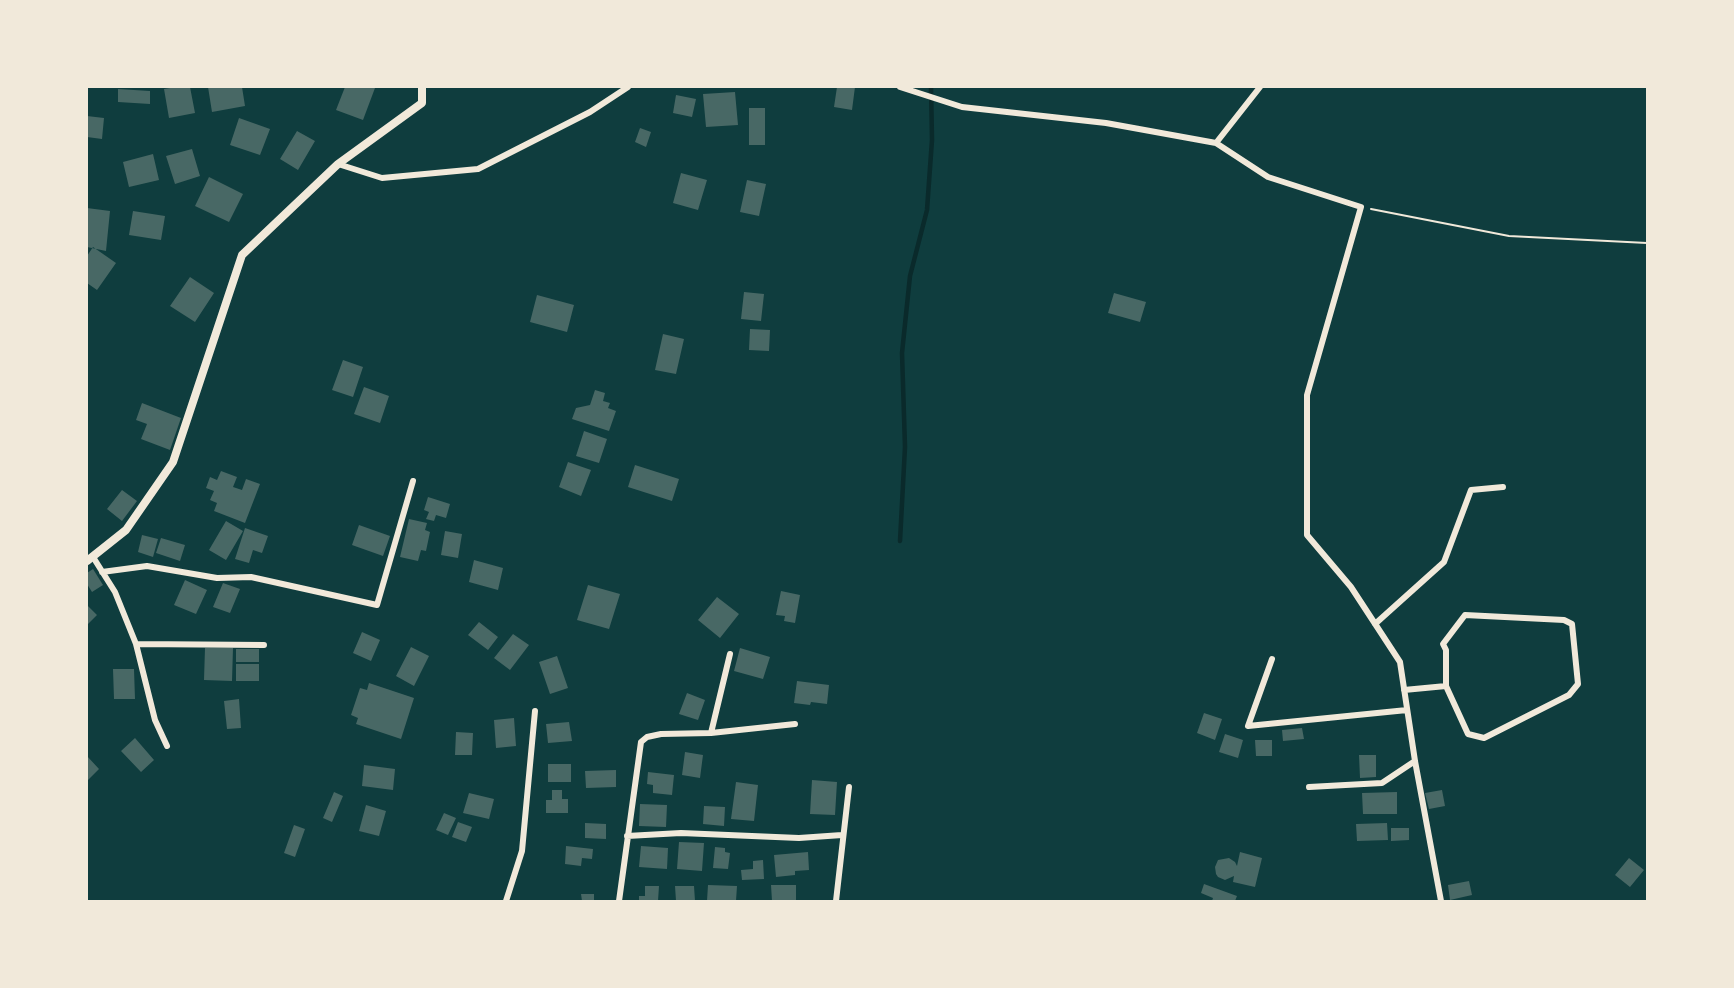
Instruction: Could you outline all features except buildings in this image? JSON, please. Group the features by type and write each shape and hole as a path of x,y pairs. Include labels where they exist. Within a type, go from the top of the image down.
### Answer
{"street":[{"path":"167,746 155,720 136,644 115,592 90,559 126,530 173,462 242,255 338,164 422,103 422,87"},
{"path":"338,164 382,178 478,169 590,112 627,87"},
{"path":"900,87 962,107 1106,123 1216,143 1268,177 1361,207 1307,395 1307,535 1351,587 1400,662 1415,761 1441,901"},
{"path":"1216,143 1260,87"},
{"path":"102,572 147,566 217,578 251,577 377,605 413,481"},
{"path":"1375,624 1444,562 1471,490 1503,487"},
{"path":"1465,615 1564,620 1572,624 1578,684 1569,695 1484,738 1468,734 1446,686 1446,650 1443,644 1465,615"},
{"path":"136,644 264,645"},
{"path":"711,734 730,654"},
{"path":"1272,659 1248,726 1407,710"},
{"path":"1404,690 1446,686"},
{"path":"506,901 522,851 535,711"},
{"path":"619,901 641,742 646,737 661,734 711,734 795,724"},
{"path":"1309,787 1382,783 1415,761"},
{"path":"836,901 849,787"},
{"path":"627,836 681,833 799,838 842,835"}],"path":[{"path":"1361,207 1509,236 1647,243"}],"waterway":[{"path":"900,541 905,447 902,353 910,276 927,210 932,140 931,87"}]}
